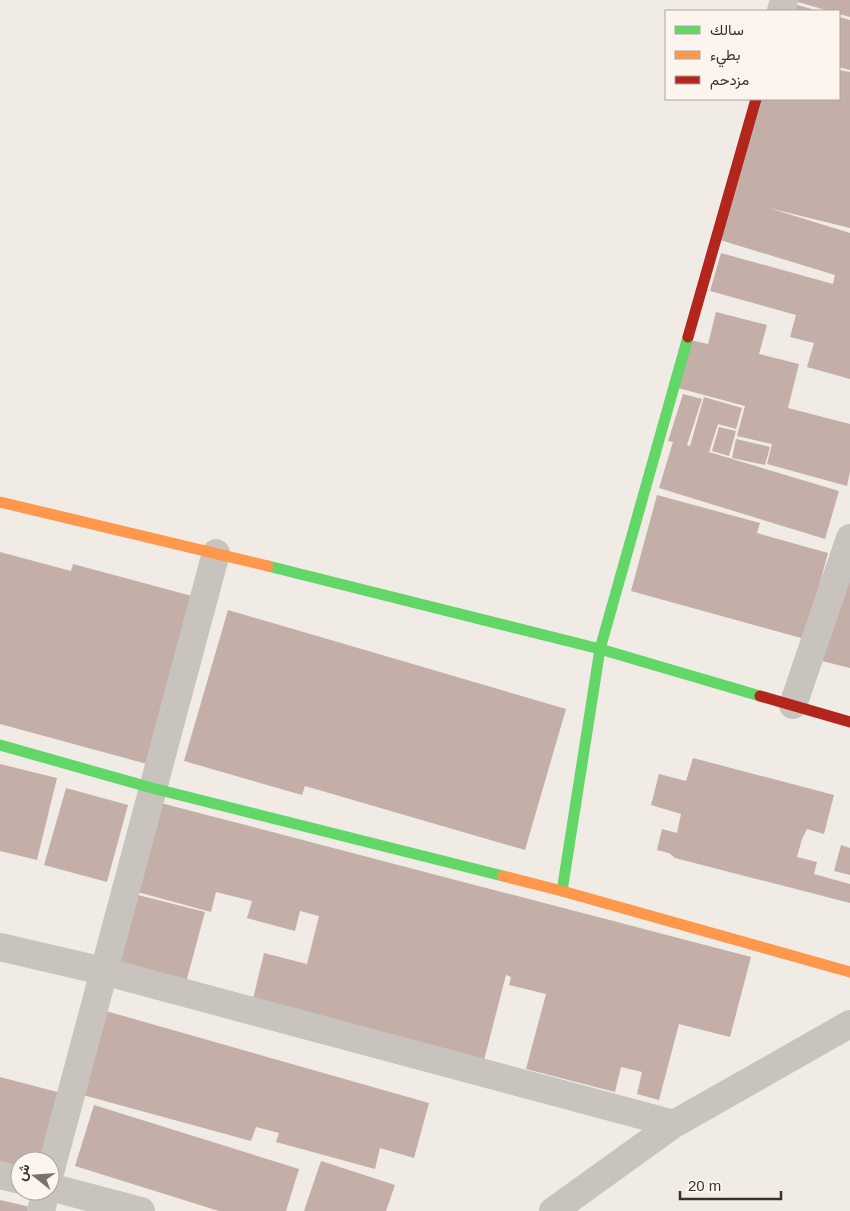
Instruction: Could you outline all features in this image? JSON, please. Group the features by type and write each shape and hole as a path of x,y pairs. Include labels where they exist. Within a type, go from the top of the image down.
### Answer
{"street":[{"path":"562,891 600,649 756,100"},
{"path":"0,502 216,553 600,649 850,722"},
{"path":"793,705 850,538"},
{"path":"56,1151 216,553"},
{"path":"0,746 152,788 562,891 850,972"},
{"path":"0,947 103,972 674,1124"},
{"path":"552,1211 674,1124 850,1024"},
{"path":"60,1190 141,1211"}],"building":[{"path":"791,0 850,0 850,17 840,14 840,10 826,10"},
{"path":"787,2 815,10 784,10"},
{"path":"840,17 850,20 850,70 840,67"},
{"path":"840,70 850,72 850,228 769,208 850,233 850,379 807,367 814,343 790,337 796,315 710,291 721,253 833,284 835,275 720,240 757,100 840,100"},
{"path":"716,312 767,325 759,354 799,364 788,408 850,424 850,472 847,486 767,464 772,444 737,436 745,406 678,388 690,340 708,344"},
{"path":"683,394 702,399 687,445 690,446 704,397 742,408 736,429 718,424 709,452 839,491 825,539 659,488 673,442 668,441"},
{"path":"719,427 736,431 729,456 712,451"},
{"path":"736,439 770,447 765,465 732,458"},
{"path":"657,495 760,523 757,533 828,553 805,639 631,591"},
{"path":"0,552 71,571 73,564 192,596 147,764 0,724"},
{"path":"850,562 850,668 822,661"},
{"path":"228,610 566,709 525,850 305,786 302,795 184,761"},
{"path":"693,758 834,795 824,834 807,829 797,857 817,862 814,874 850,884 850,903 675,858 669,853 657,850 662,829 677,833 681,814 651,805 659,774 686,781"},
{"path":"0,764 57,778 37,860 0,851"},
{"path":"66,788 128,805 107,882 44,865"},
{"path":"153,801 751,957 730,1037 679,1024 659,1100 637,1094 642,1072 621,1067 615,1092 526,1069 546,994 509,985 511,977 506,975 483,1064 252,1003 264,953 307,964 319,916 300,911 295,931 247,918 252,901 216,892 211,912 130,890"},
{"path":"841,845 850,848 850,875 834,871"},
{"path":"130,893 205,912 185,986 111,967"},
{"path":"106,1011 429,1103 414,1158 380,1148 375,1169 276,1142 279,1133 256,1127 251,1141 83,1095"},
{"path":"0,1077 65,1094 51,1151 10,1151 10,1164 0,1161"},
{"path":"94,1105 299,1169 286,1211 219,1211 75,1166"},
{"path":"321,1161 395,1185 386,1211 304,1211"},
{"path":"0,1200 35,1208 34,1211 0,1211"}],"traffic: fast":[{"path":"562,891 600,649 688,337"},
{"path":"268,566 600,649 760,696"},
{"path":"0,745 152,788 503,876"}],"traffic: slow":[{"path":"0,502 268,566"},
{"path":"503,876 850,972"}],"traffic: jam":[{"path":"688,337 756,100"},
{"path":"760,696 850,722"}]}
